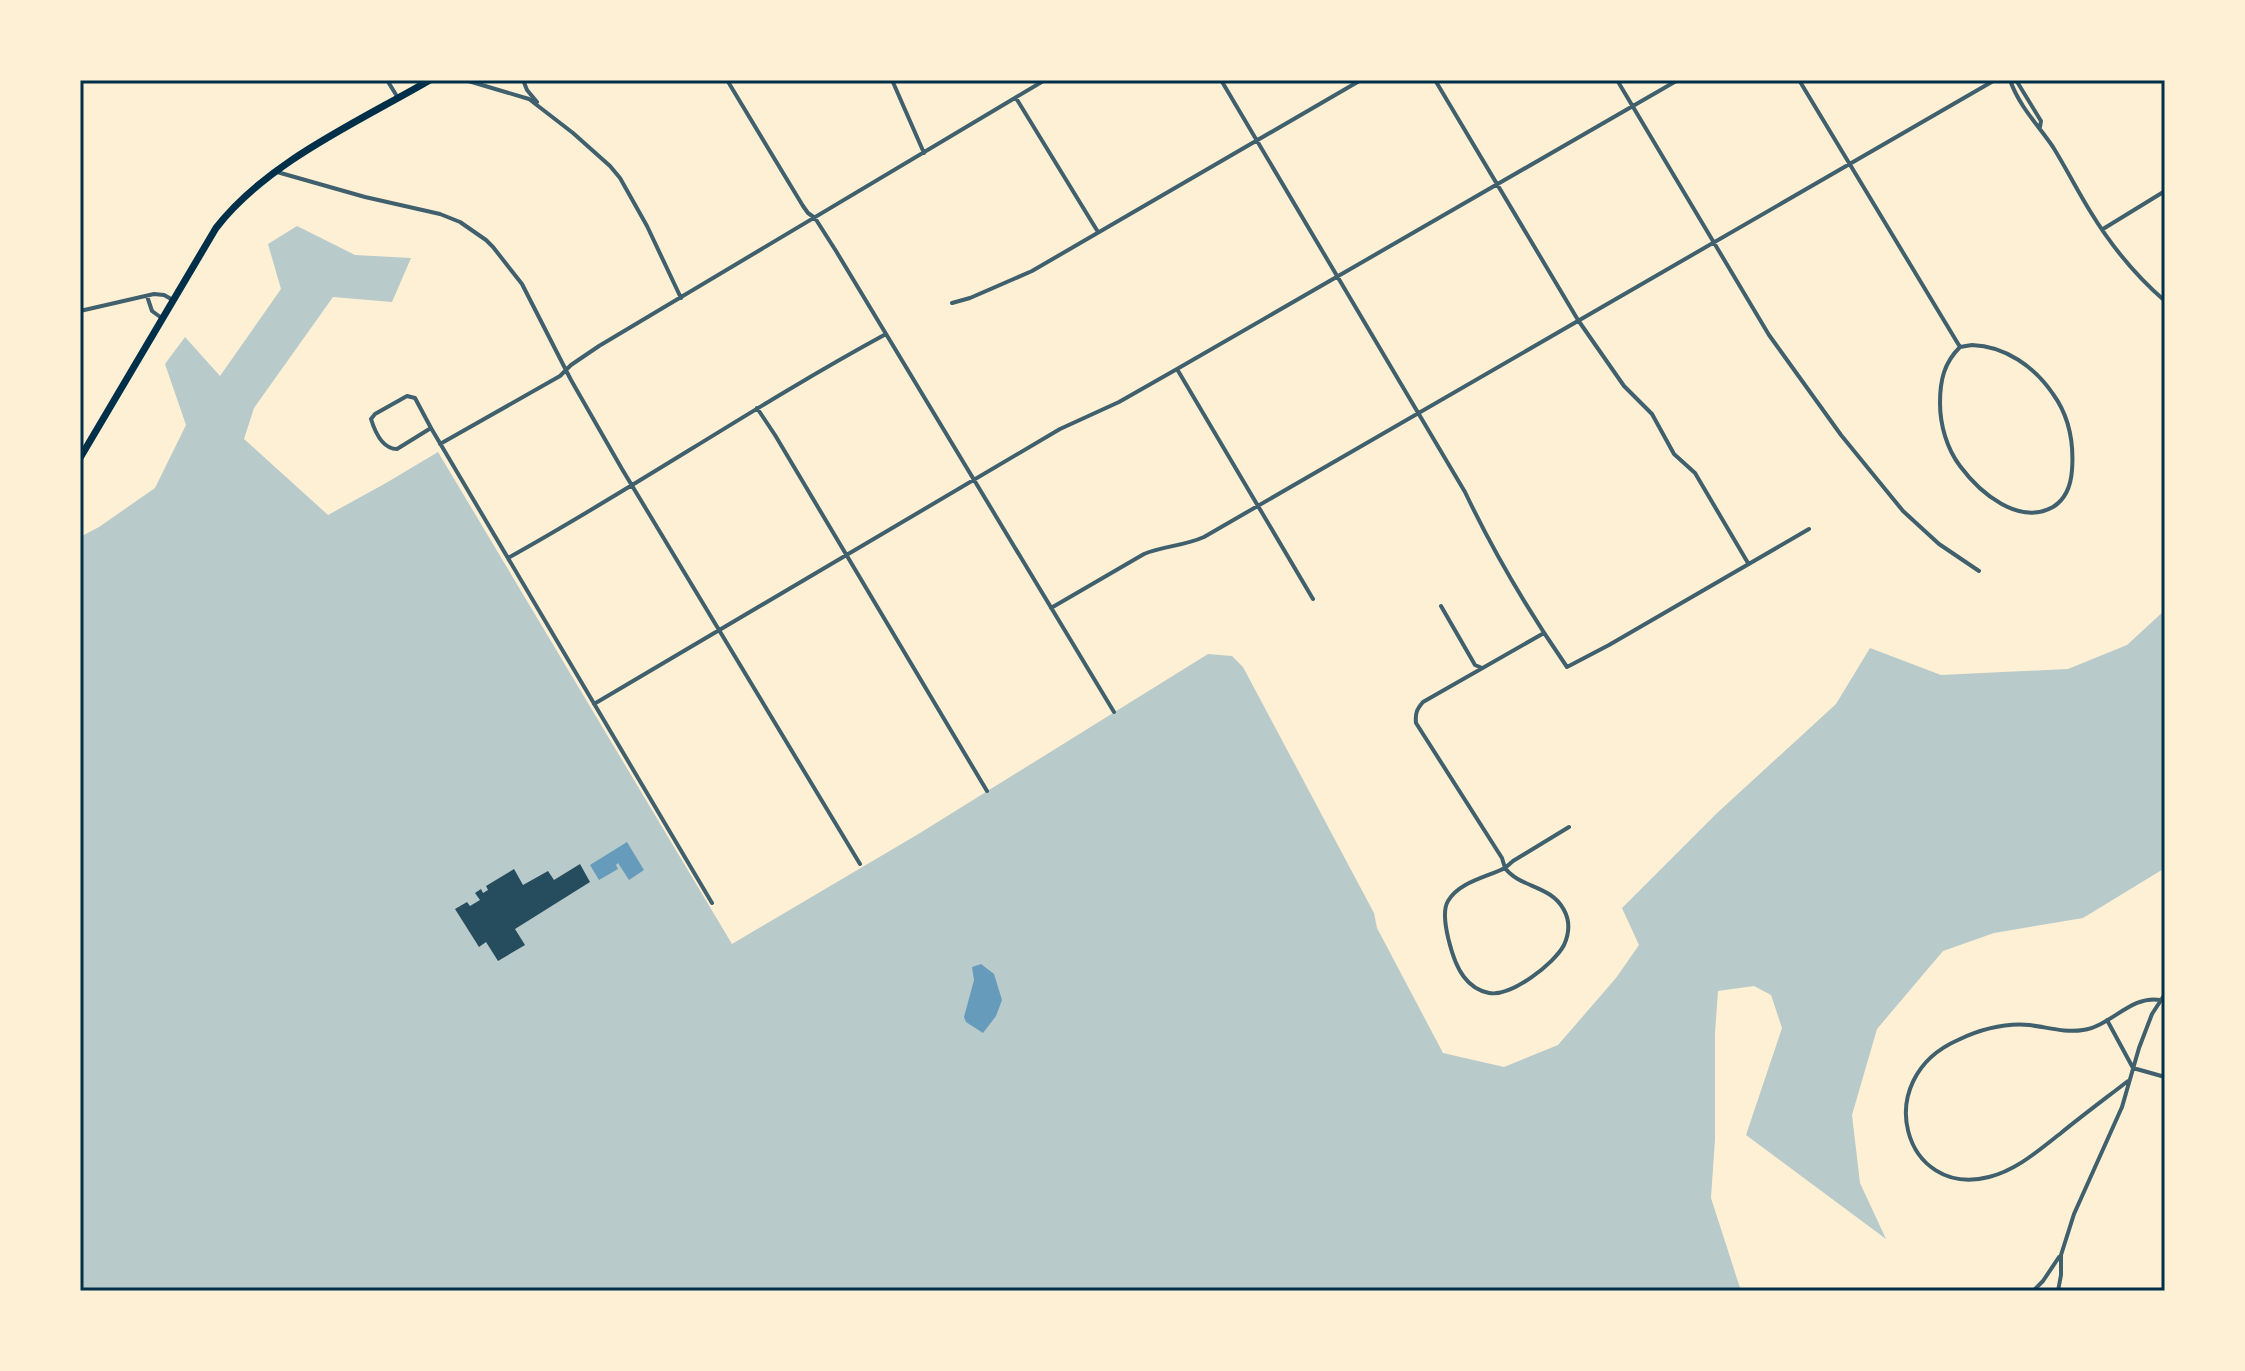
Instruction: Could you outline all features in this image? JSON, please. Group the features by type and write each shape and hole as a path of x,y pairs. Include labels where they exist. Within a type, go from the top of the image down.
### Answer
{"main road":[{"path":"80,458 216,228 229,212 275,172 430,80"}],"street":[{"path":"387,80 398,98"},
{"path":"465,80 529,99 588,145 620,178 681,298"},
{"path":"523,80 541,108"},
{"path":"727,80 803,206 815,218 1114,712"},
{"path":"892,80 924,153"},
{"path":"440,444 560,376 581,357 1045,80"},
{"path":"1221,80 1465,492 1485,534 1567,667 1809,529"},
{"path":"952,303 1029,273 1361,80"},
{"path":"1435,80 1578,320 1624,386 1652,414 1674,454 1695,473 1748,563"},
{"path":"1617,80 1769,335 1859,458 1903,511 1939,544 1979,571"},
{"path":"594,704 1060,429 1119,402 1678,80"},
{"path":"1799,80 1960,347"},
{"path":"1051,608 1144,554 1197,540 1258,506 1995,80"},
{"path":"2013,80 2031,118 2071,175 2090,212 2126,261 2165,301"},
{"path":"1016,98 1098,232"},
{"path":"275,172 440,214 460,222 486,240 522,284 633,486 860,864"},
{"path":"2103,229 2165,191"},
{"path":"80,311 160,294 173,300"},
{"path":"147,296 152,311 163,319"},
{"path":"508,558 633,486 820,370 886,334"},
{"path":"1983,346 2010,355 2036,374 2056,397 2070,430 2073,453 2070,483 2055,506 2036,513 2012,508 1982,490 1957,461 1945,435 1940,398 1944,369 1960,347 1983,346"},
{"path":"1177,369 1313,599"},
{"path":"431,428 392,449 386,446 371,419 407,396 415,398 712,903"},
{"path":"757,408 987,791"},
{"path":"1441,606 1475,665 1482,668"},
{"path":"1544,633 1423,702 1417,708 1415,717 1502,858 1505,868 1545,890 1561,904 1567,916 1565,943 1557,955 1527,980 1510,991 1490,993 1473,986 1460,971 1445,925 1447,902 1476,879 1505,868 1569,827"},
{"path":"2033,1291 2061,1255 2074,1214 2122,1107 2147,1027 2165,994"},
{"path":"2128,1081 2022,1163 1987,1178 1966,1180 1941,1173 1920,1155 1908,1133 1905,1106 1912,1080 1927,1061 1948,1044 2004,1026 2023,1025 2071,1031 2090,1029 2145,1000 2160,1000"},
{"path":"2107,1020 2133,1068 2165,1077"},
{"path":"2058,1291 2061,1255"}],"shaded area":[{"path":"297,226 355,255 411,258 392,302 333,297 254,408 244,439 328,515 438,452 732,944 920,833 1208,654 1232,656 1243,667 1374,913 1377,928 1443,1053 1504,1067 1558,1045 1616,978 1639,945 1622,908 1716,814 1836,704 1870,648 1941,675 2068,669 2127,645 2165,610 2165,868 2083,918 1994,933 1943,951 1877,1029 1852,1115 1860,1183 1886,1239 1746,1135 1782,1028 1771,995 1754,986 1718,991 1711,1198 1741,1291 80,1291 80,537 155,488 186,425 165,364 185,337 220,376 281,289 268,244"}],"water":[{"path":"627,842 644,870 629,880 618,863 618,869 599,880 590,865"},
{"path":"981,964 994,974 1002,1000 996,1016 983,1033 966,1022 964,1017 974,980 972,967"}],"building":[{"path":"580,864 590,882 515,929 525,945 498,961 486,942 479,947 455,909 467,902 470,906 480,900 475,893 481,889 483,893 488,890 486,886 514,869 523,885 548,871 554,880"}]}
